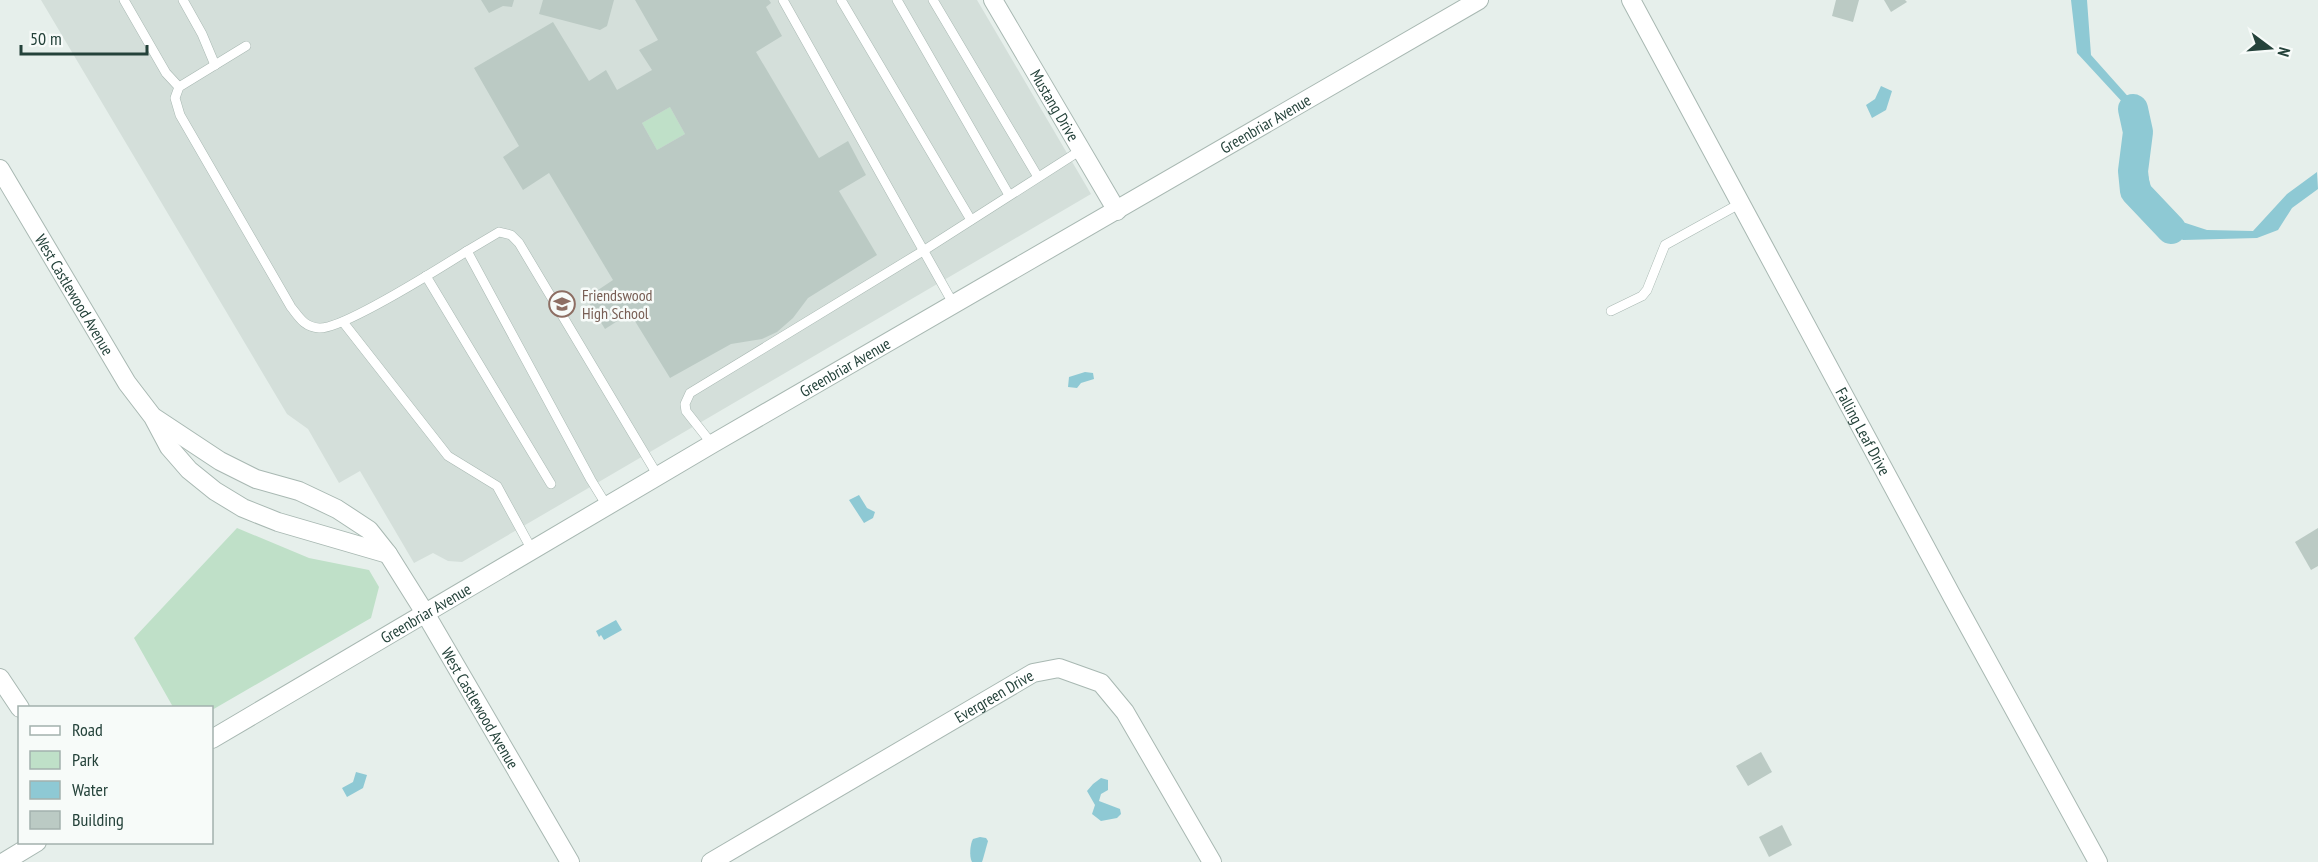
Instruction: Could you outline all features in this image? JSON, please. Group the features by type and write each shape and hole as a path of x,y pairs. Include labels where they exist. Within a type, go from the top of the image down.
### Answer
{"street":[{"name":"Mustang Drive","path":"993,0 1117,211"},
{"name":"Greenbriar Avenue","path":"213,738 712,444 1479,0"},
{"name":"Falling Leaf Drive","path":"1631,0 2098,862"},
{"name":"West Castlewood Avenue","path":"0,169 127,383 153,417 169,447 189,470 243,508 278,522 388,554"},
{"name":"West Castlewood Avenue","path":"153,417 220,461 256,479 299,490 338,509 369,530 388,554 425,613 570,862"},
{"name":"Evergreen Drive","path":"711,862 1032,673 1059,668 1101,683 1125,712 1212,862"},
{"path":"0,678 19,706"},
{"path":"4,862 35,844"}],"lane":[{"path":"124,0 166,73 179,87"},
{"path":"183,0 202,34 215,65"},
{"path":"783,0 954,305"},
{"path":"841,0 971,220"},
{"path":"897,0 1009,195"},
{"path":"933,0 1038,177"},
{"path":"246,46 179,87 175,98 180,115 291,307 303,323 316,328 326,328 343,322 499,232 511,234 519,243 658,476"},
{"path":"712,444 686,411 685,404 690,393 923,251 1081,150"},
{"path":"1611,311 1642,296 1647,290 1665,245 1741,203"},
{"path":"467,251 607,506"},
{"path":"426,276 551,484"},
{"path":"343,322 448,456 497,486 532,550"}],"shaded area":[{"name":"Friendswood High School","path":"41,0 977,0 1091,194 462,562 448,561 433,553 414,563 360,471 339,483 308,429 287,414"}],"green space":[{"path":"670,107 685,134 657,150 642,123"},
{"path":"237,528 309,558 369,570 379,587 371,618 213,709 213,706 172,706 134,638"}],"water":[{"path":"2071,0 2087,0 2091,55 2141,111 2144,160 2158,214 2207,230 2253,231 2287,194 2317,172 2318,189 2292,208 2278,230 2257,238 2183,240 2159,225 2142,200 2137,152 2125,105 2077,53"},
{"path":"1881,86 1892,91 1886,110 1872,118 1866,105 1875,99"},
{"path":"1085,372 1093,373 1094,379 1081,383 1077,388 1068,387 1069,377"},
{"path":"859,495 867,508 875,512 873,518 864,523 849,500"},
{"path":"616,620 622,630 604,640 601,635 599,637 596,631"},
{"path":"356,772 367,775 363,788 347,797 342,788 353,782"},
{"path":"1101,778 1108,780 1108,790 1101,794 1099,801 1120,809 1121,814 1117,818 1101,821 1092,814 1095,805 1087,791"},
{"path":"980,837 988,841 983,859 982,862 972,862 970,854 972,841"}],"building":[{"path":"481,0 514,0 512,7 503,6 489,13"},
{"path":"543,0 614,0 607,26 600,30 539,14"},
{"path":"635,0 769,0 771,3 766,7 782,36 756,52 819,158 848,141 866,175 839,191 877,255 808,298 793,318 777,332 762,339 731,344 670,378 630,313 605,329 586,298 613,280 549,173 523,190 503,157 519,146 474,68 553,22 589,81 606,70 617,90 652,70 639,50 658,40","holes":["670,107 685,134 657,150 642,123"]},
{"path":"1836,0 1859,0 1853,22 1832,16"},
{"path":"1884,0 1905,0 1907,2 1891,12"},
{"path":"2318,528 2318,566 2311,570 2295,542"},
{"path":"1761,752 1772,772 1748,786 1736,766"},
{"path":"1782,825 1792,845 1769,857 1759,837"}],"waterway":[{"path":"2133,109 2138,132 2133,171 2135,191 2171,229"}],"place":[{"name":"Friendswood High School","path":"562,304"}]}
